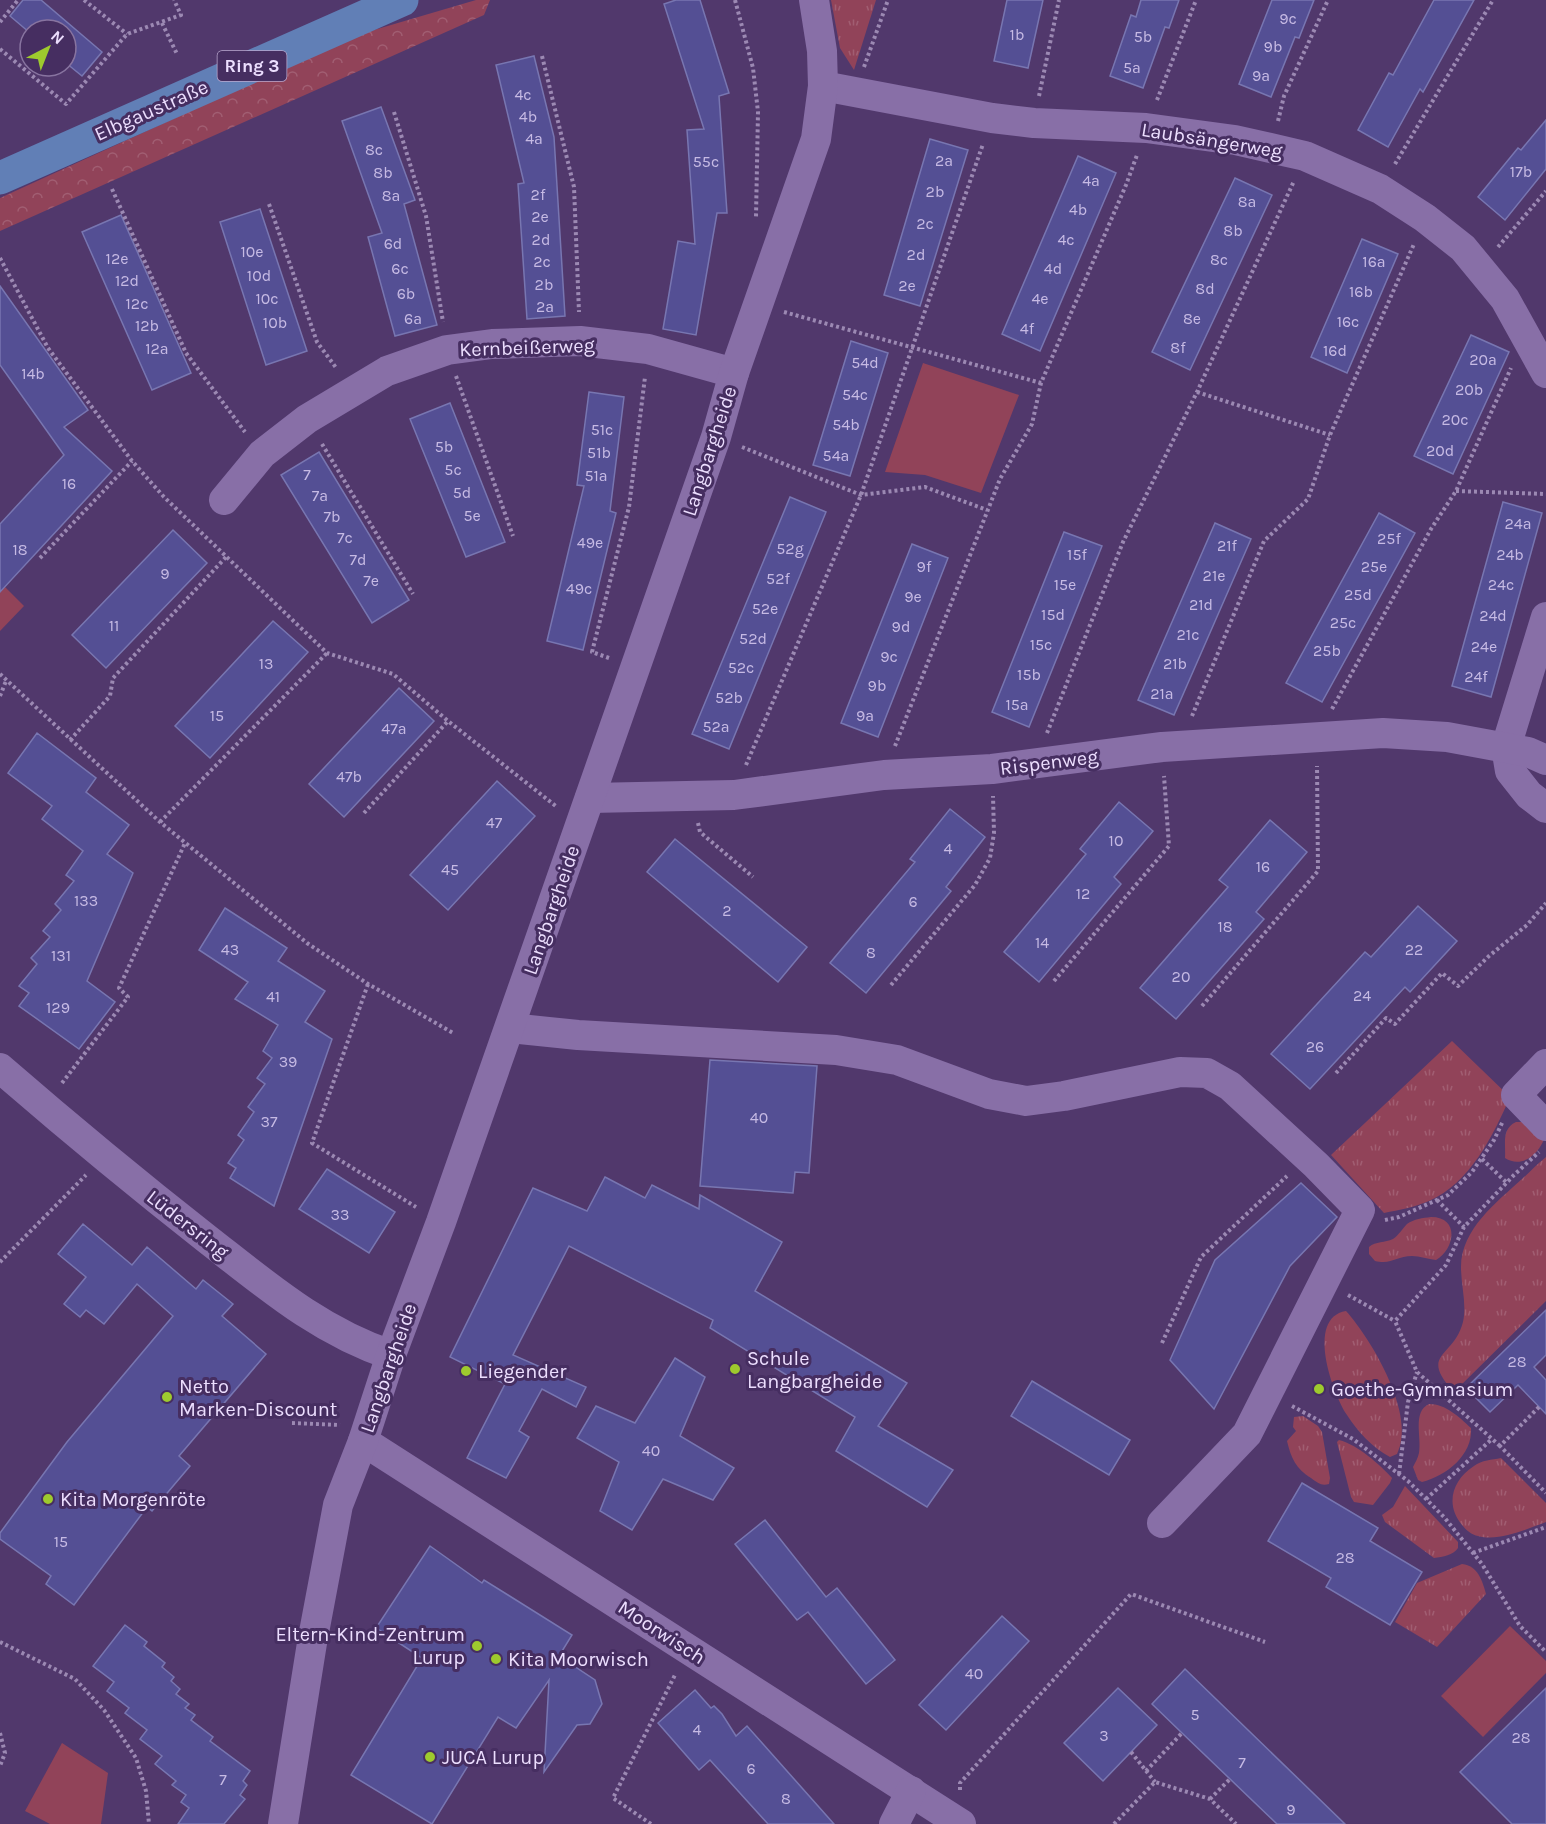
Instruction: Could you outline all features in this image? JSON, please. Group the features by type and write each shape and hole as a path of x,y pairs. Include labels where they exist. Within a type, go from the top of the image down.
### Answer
{"main road":[{"name":"Elbgaustraße","path":"0,178 402,0"}],"street":[{"name":"Langbargheide","path":"283,1824 312,1644 338,1505 591,798 716,437 734,373 816,139 823,86 822,51 814,0"},
{"name":"Laubsängerweg","path":"823,86 992,118 1034,123 1146,128 1235,140 1305,156 1380,189 1463,248 1481,267 1505,299 1546,373"},
{"name":"Kernbeißerweg","path":"224,500 262,454 307,419 387,371 447,350 492,344 580,341 648,349 734,373"},
{"path":"1546,617 1506,747 1510,771 1528,795 1546,808"},
{"name":"Rispenweg","path":"591,798 734,795 884,775 992,769 1171,747 1383,733 1447,737 1506,747 1546,759"},
{"path":"510,1028 578,1035 836,1050 897,1060 989,1094 1026,1101 1064,1096 1180,1072 1207,1073 1230,1086 1308,1157 1360,1210 1247,1434 1162,1523"},
{"path":"1546,1064 1516,1095 1546,1126"},
{"name":"Lüdersring","path":"0,1068 103,1157 291,1304 326,1328 361,1345 391,1355"},
{"name":"Moorwisch","path":"365,1434 688,1648 959,1822"},
{"path":"894,1824 911,1791"}],"path":[{"path":"0,22 18,0"},
{"path":"84,0 127,34"},
{"path":"0,49 66,104 127,34 181,15 174,0"},
{"path":"735,0 753,68 758,112 756,227"},
{"path":"863,70 888,0"},
{"path":"1034,123 1059,0"},
{"path":"884,775 1000,479 1032,424 1041,383 1126,185 1196,0"},
{"path":"1272,147 1284,96 1328,0"},
{"path":"1380,189 1493,0"},
{"path":"162,23 177,54"},
{"path":"542,56 574,187 580,341"},
{"path":"394,112 426,216 447,350 513,536"},
{"path":"734,795 861,495 992,118"},
{"path":"1034,764 1124,542 1197,392 1305,156"},
{"path":"112,189 186,353 262,454"},
{"path":"1481,267 1546,190"},
{"path":"269,204 317,342 352,390"},
{"path":"1054,981 1169,846 1171,747 1264,541 1308,499 1329,435 1425,219"},
{"path":"0,258 48,348 132,461 164,497 327,653 393,674 448,721 581,826"},
{"path":"759,305 1041,383"},
{"path":"1202,1006 1318,871 1316,737 1431,529 1456,491 1527,335"},
{"path":"635,668 592,652 628,507 648,349"},
{"path":"1197,392 1329,435"},
{"path":"307,419 413,594"},
{"path":"716,437 861,495 925,487 987,510"},
{"path":"40,558 132,461"},
{"path":"1456,491 1546,494"},
{"path":"70,740 110,696 113,678 227,556"},
{"path":"160,822 327,653"},
{"path":"0,674 160,822 307,943 368,984 453,1033"},
{"path":"0,696 6,681"},
{"path":"364,813 448,721"},
{"path":"891,985 975,885 990,858 994,833 992,769"},
{"path":"691,796 700,832 753,877"},
{"path":"44,1107 128,997 119,988 185,843"},
{"path":"1335,1073 1386,1018 1395,1024 1442,973 1458,986 1489,956 1527,925 1546,903"},
{"path":"368,984 312,1143 441,1222"},
{"path":"1352,1225 1399,1217 1448,1196 1482,1159 1504,1119 1521,1101"},
{"path":"1395,1321 1446,1265 1464,1227 1546,1146"},
{"path":"0,1262 103,1157"},
{"path":"1162,1343 1201,1257 1308,1157"},
{"path":"1482,1159 1507,1183"},
{"path":"1437,1200 1464,1227"},
{"path":"1324,1281 1395,1321 1417,1372 1500,1446 1546,1493"},
{"path":"1399,1474 1408,1402 1417,1372"},
{"path":"1268,1392 1353,1439 1426,1498 1473,1553 1520,1626 1546,1652"},
{"path":"1500,1446 1539,1407"},
{"path":"292,1423 365,1434"},
{"path":"1426,1498 1492,1439"},
{"path":"1473,1553 1546,1527"},
{"path":"959,1822 960,1783 1131,1594 1265,1642"},
{"path":"0,1642 75,1679 104,1710 136,1758 146,1791 149,1824"},
{"path":"651,1824 613,1798 688,1648"},
{"path":"0,1733 5,1753 0,1766"},
{"path":"1146,1771 1182,1733"},
{"path":"1131,1752 1155,1782 1210,1798 1236,1824"},
{"path":"1210,1798 1230,1779"},
{"path":"1114,1824 1155,1782"}],"green space":[{"path":"476,0 490,0 484,15 0,231 0,198 357,35"},
{"path":"831,0 876,0 854,70 840,48"},
{"path":"923,363 1019,395 981,493 925,475 885,472"},
{"path":"0,582 24,606 0,631"},
{"path":"1452,1041 1510,1097 1488,1142 1457,1183 1429,1201 1384,1213 1331,1155"},
{"path":"1516,1122 1523,1122 1545,1137 1534,1154 1518,1162 1505,1158 1506,1133"},
{"path":"1546,1157 1546,1301 1454,1392 1439,1370 1439,1362 1459,1334 1463,1322 1461,1267 1467,1240 1482,1217"},
{"path":"1431,1217 1447,1222 1452,1234 1447,1249 1436,1260 1412,1256 1381,1262 1375,1261 1369,1254 1369,1247 1393,1239 1410,1222"},
{"path":"1346,1311 1379,1359 1397,1400 1402,1438 1397,1454 1390,1457 1372,1444 1351,1421 1341,1405 1330,1375 1326,1358 1327,1327 1334,1317"},
{"path":"1429,1404 1447,1409 1471,1428 1468,1447 1456,1463 1440,1475 1422,1482 1418,1480 1413,1467 1420,1447 1419,1419 1424,1408"},
{"path":"1303,1416 1318,1426 1322,1432 1329,1484 1320,1484 1306,1475 1295,1463 1290,1453 1287,1441 1296,1431 1293,1427 1294,1417"},
{"path":"1339,1440 1375,1461 1392,1478 1373,1505 1354,1502 1351,1497 1337,1442"},
{"path":"1501,1458 1546,1503 1546,1522 1504,1536 1476,1535 1465,1529 1457,1517 1453,1493 1460,1478 1474,1466 1484,1461"},
{"path":"1405,1486 1458,1542 1458,1548 1453,1552 1434,1558 1385,1522 1382,1515 1393,1507"},
{"path":"1462,1564 1476,1571 1486,1594 1437,1647 1395,1622 1417,1583"},
{"path":"1510,1626 1546,1661 1546,1673 1483,1737 1441,1696"},
{"path":"62,1743 108,1773 101,1824 50,1824 25,1811"}],"building":[{"path":"23,0 41,0 62,18 18,18 18,23 10,16"},
{"path":"676,0 700,0 729,93 719,96 727,213 717,213 696,335 663,329 678,241 695,244 687,130 704,129 664,4"},
{"path":"1007,0 1043,0 1028,68 994,61"},
{"path":"1141,0 1179,0 1169,28 1165,27 1143,88 1110,76 1131,15 1136,17"},
{"path":"1272,0 1314,0 1299,38 1295,37 1271,97 1239,84"},
{"path":"1434,0 1474,0 1423,92 1420,89 1388,147 1358,130 1389,73 1393,75"},
{"path":"78,32 102,52 82,76 78,73"},
{"path":"534,56 554,137 565,316 527,319 518,184 524,183 496,65"},
{"path":"381,107 415,200 404,204 437,325 395,336 368,237 382,233 342,121"},
{"path":"1546,120 1546,169 1505,220 1478,197 1518,148 1521,150"},
{"path":"930,139 968,150 920,306 884,295"},
{"path":"1078,156 1116,173 1040,351 1002,334"},
{"path":"1235,178 1272,195 1190,370 1152,352"},
{"path":"260,209 307,351 266,365 220,222"},
{"path":"121,215 191,373 152,390 82,232"},
{"path":"1362,239 1398,254 1347,373 1311,357"},
{"path":"0,286 88,410 64,427 112,471 0,592 0,524 64,455 0,365"},
{"path":"1471,335 1509,352 1453,474 1414,456"},
{"path":"851,341 888,353 850,476 813,465"},
{"path":"589,392 624,397 610,511 616,513 583,650 547,641 584,486 577,485"},
{"path":"450,403 505,542 466,557 410,419"},
{"path":"319,452 409,600 372,623 281,475"},
{"path":"790,497 826,512 729,749 692,734"},
{"path":"1503,502 1542,513 1491,697 1452,686"},
{"path":"1379,513 1415,533 1322,702 1286,683"},
{"path":"1215,523 1251,539 1174,715 1138,700"},
{"path":"173,530 207,563 106,668 72,635"},
{"path":"1064,532 1102,546 1029,727 992,712"},
{"path":"912,544 948,558 878,737 841,723"},
{"path":"273,621 308,652 210,758 175,726"},
{"path":"399,688 434,721 344,817 309,784"},
{"path":"37,733 96,778 86,792 129,825 107,854 133,873 87,981 115,1002 79,1049 19,1006 29,993 19,986 37,964 31,958 50,937 43,931 61,910 55,904 74,881 66,875 83,851 42,819 52,806 8,773"},
{"path":"497,781 535,816 448,910 410,875"},
{"path":"1119,802 1153,831 1114,877 1121,884 1039,982 1004,952 1086,854 1080,849"},
{"path":"950,809 985,837 946,887 951,891 866,993 830,963 915,862 910,859"},
{"path":"1270,820 1307,852 1256,912 1264,919 1176,1019 1140,988 1228,887 1219,880"},
{"path":"675,839 807,947 778,982 647,872"},
{"path":"1418,906 1457,941 1410,992 1405,987 1310,1089 1271,1054 1365,952 1371,957"},
{"path":"225,908 287,948 278,961 325,991 305,1022 332,1039 274,1206 230,1178 236,1168 228,1163 244,1140 238,1135 254,1112 248,1107 265,1084 257,1078 272,1058 263,1051 278,1025 235,999 248,982 199,950"},
{"path":"710,1060 817,1066 809,1173 795,1172 793,1193 700,1186"},
{"path":"327,1169 395,1212 369,1253 299,1209"},
{"path":"605,1177 645,1198 652,1185 699,1209 700,1195 782,1242 755,1291 907,1383 878,1426 953,1470 927,1507 836,1451 855,1417 710,1328 713,1320 569,1246 513,1355 586,1387 576,1407 542,1389 519,1431 529,1437 506,1478 467,1458 505,1384 450,1357 533,1188 587,1211"},
{"path":"1301,1183 1337,1217 1290,1266 1214,1409 1170,1360 1215,1260"},
{"path":"83,1224 132,1265 147,1247 196,1289 203,1280 233,1304 222,1316 266,1354 179,1456 190,1466 152,1511 147,1507 74,1605 46,1584 51,1576 0,1539 0,1533 67,1442 173,1316 137,1284 104,1324 86,1310 80,1317 64,1304 86,1277 58,1254"},
{"path":"1546,1310 1546,1355 1534,1367 1546,1380 1546,1414 1518,1385 1490,1412 1466,1388"},
{"path":"675,1358 705,1377 680,1436 734,1468 713,1500 663,1479 632,1530 600,1511 619,1462 577,1438 596,1406 635,1423"},
{"path":"1032,1381 1130,1440 1109,1475 1011,1416"},
{"path":"1302,1483 1378,1528 1370,1541 1422,1572 1390,1625 1326,1587 1331,1578 1268,1541"},
{"path":"765,1520 826,1597 837,1588 895,1660 866,1684 808,1612 797,1620 735,1544"},
{"path":"430,1546 482,1583 484,1580 572,1635 559,1656 595,1680 602,1704 590,1724 577,1725 544,1772 549,1680 516,1728 498,1717 432,1824 351,1775 422,1658 376,1628"},
{"path":"1002,1616 1029,1641 946,1730 919,1705"},
{"path":"125,1625 147,1642 144,1646 165,1663 162,1667 174,1677 171,1681 180,1689 176,1694 189,1704 185,1708 195,1715 191,1720 213,1737 210,1741 250,1771 243,1781 247,1785 240,1795 245,1799 224,1824 178,1824 189,1808 181,1802 186,1795 172,1785 176,1781 155,1764 162,1756 140,1739 147,1730 125,1713 129,1708 107,1691 114,1682 93,1666"},
{"path":"1185,1669 1345,1824 1277,1824 1152,1704"},
{"path":"1118,1688 1157,1725 1103,1781 1064,1743"},
{"path":"1546,1688 1546,1824 1512,1824 1460,1772"},
{"path":"695,1690 711,1708 714,1706 722,1714 736,1736 747,1726 834,1824 768,1824 710,1760 699,1770 658,1723"}],"place":[{"name":"Schule Langbargheide","path":"735,1369"},
{"name":"Liegender","path":"466,1371"},
{"name":"Goethe-Gymnasium","path":"1319,1389"},
{"name":"Netto Marken-Discount","path":"167,1397"},
{"name":"Kita Morgenröte","path":"48,1499"},
{"name":"Eltern-Kind-Zentrum Lurup","path":"477,1646"},
{"name":"Kita Moorwisch","path":"496,1659"},
{"name":"JUCA Lurup","path":"430,1757"}]}
